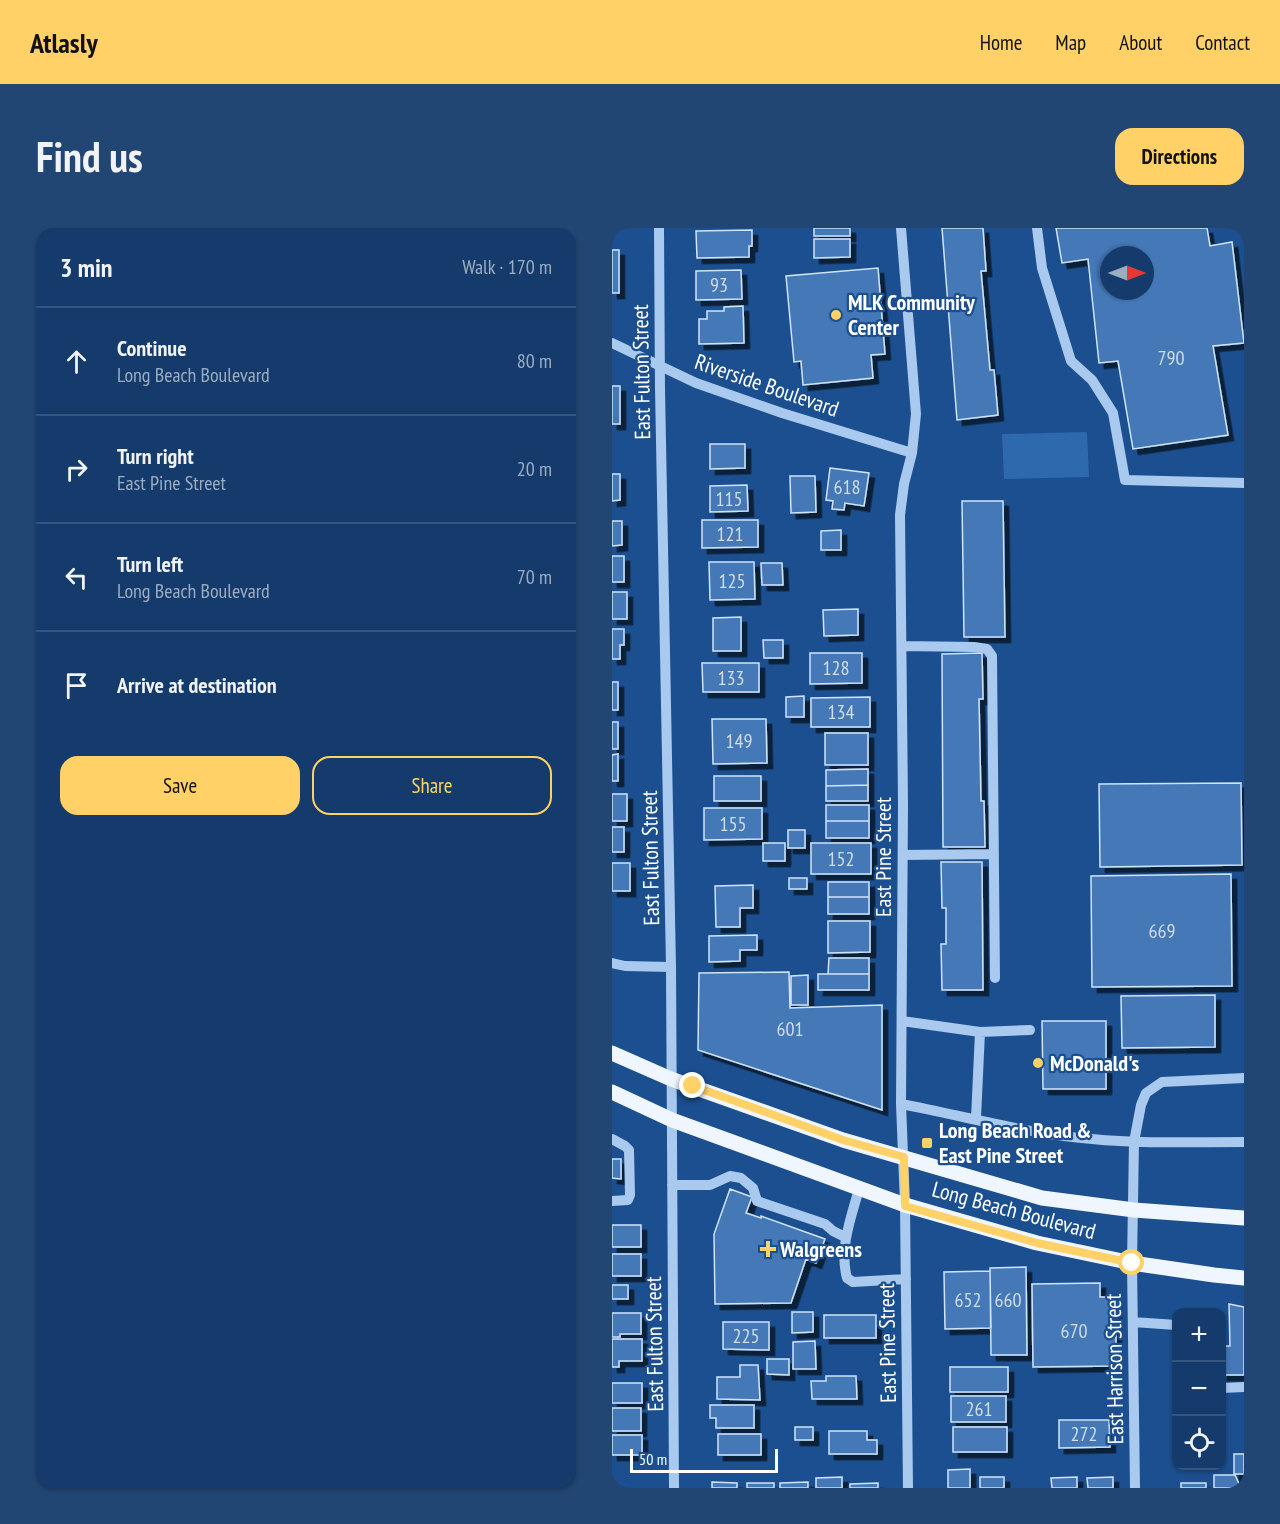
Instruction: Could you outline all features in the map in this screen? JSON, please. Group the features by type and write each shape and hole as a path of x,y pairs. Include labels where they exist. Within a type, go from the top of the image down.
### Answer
{"main road":[{"name":"Long Beach Boulevard","path":"612,1053 671,1079 843,1140 1042,1198 1134,1210 1244,1218"},
{"name":"Long Beach Boulevard","path":"612,1092 672,1120 905,1206 1037,1243 1132,1263 1244,1278"}],"street":[{"name":"East Fulton Street","path":"659,228 671,967 674,1488"},
{"name":"East Pine Street","path":"901,228 916,414 912,453 904,484 900,515 903,855 901,1104 905,1206 908,1488"},
{"path":"1036,228 1042,268 1071,361 1092,380 1113,413 1125,480 1244,483"},
{"name":"Riverside Boulevard","path":"612,344 696,383 782,413 912,453"},
{"path":"902,646 974,647 987,649 992,656 995,978"},
{"path":"903,855 994,854"},
{"path":"612,963 625,966 671,967"},
{"path":"902,1021 980,1032 1030,1030"},
{"path":"976,1118 980,1032"},
{"name":"East Harrison Street","path":"1135,1488 1132,1263 1134,1142 1141,1105 1146,1093 1162,1083 1244,1078"},
{"path":"901,1104 976,1118 992,1124 1089,1139 1134,1142 1244,1142"},
{"path":"612,1201 630,1199 629,1150 615,1140"},
{"path":"672,1185 710,1185 730,1176 741,1178 753,1188 757,1201 825,1224 845,1237"},
{"path":"860,1189 845,1237 844,1268 847,1278 853,1282 906,1279"},
{"path":"1133,1322 1172,1325"},
{"path":"1226,1388 1244,1387"}],"shaded area":[{"path":"1087,432 1089,477 1004,479 1002,434"}],"building":[{"path":"814,228 850,228 850,236 814,236"},
{"path":"942,228 983,228 986,271 981,271 990,370 994,370 998,415 957,420"},
{"path":"1056,228 1207,228 1210,246 1232,242 1244,343 1213,346 1228,435 1133,449 1118,361 1099,363 1088,259 1062,263"},
{"path":"752,230 749,257 697,258 696,231"},
{"path":"814,239 850,239 850,257 814,258"},
{"path":"612,250 619,250 619,293 612,293"},
{"name":"MLK Community Center","path":"878,268 885,354 871,355 873,378 803,385 801,361 794,362 786,276"},
{"path":"741,270 742,299 696,300 696,271"},
{"path":"743,306 744,343 699,344 699,319 707,319 707,311 724,311 724,307"},
{"path":"612,386 620,386 620,424 612,424"},
{"path":"710,444 745,444 745,468 710,469"},
{"path":"830,468 869,473 864,506 845,503 844,510 832,509 833,501 826,500"},
{"path":"612,474 620,474 620,500 612,501"},
{"path":"790,476 815,476 816,512 791,513"},
{"path":"747,485 748,511 710,512 710,486"},
{"path":"962,501 1003,501 1005,637 964,637"},
{"path":"702,520 758,520 758,547 702,548"},
{"path":"612,521 622,521 622,545 612,546"},
{"path":"841,530 841,550 821,550 821,531"},
{"path":"612,556 624,556 624,582 612,582"},
{"path":"709,562 754,562 755,599 710,600"},
{"path":"761,563 782,563 783,585 762,585"},
{"path":"612,592 627,592 627,619 612,619"},
{"path":"858,609 858,635 824,636 823,610"},
{"path":"741,617 741,651 713,651 713,618"},
{"path":"612,629 624,629 624,645 620,645 620,659 612,659"},
{"path":"763,640 783,640 783,658 764,658"},
{"path":"810,653 862,653 862,683 810,684"},
{"path":"982,653 983,699 979,699 981,801 984,801 985,847 943,847 942,654"},
{"path":"702,663 759,663 759,692 703,692"},
{"path":"612,682 618,682 618,710 612,710"},
{"path":"804,696 804,717 786,717 786,697"},
{"path":"870,697 870,727 811,727 811,698"},
{"path":"712,719 766,719 767,763 713,764"},
{"path":"612,722 618,722 618,749 612,749"},
{"path":"825,733 868,733 868,765 825,765"},
{"path":"618,754 618,781 612,781 612,755"},
{"path":"868,769 868,785 826,786 826,770"},
{"path":"714,776 761,776 761,801 714,801"},
{"path":"1241,783 1242,865 1100,867 1099,784"},
{"path":"868,785 868,801 826,801 826,786"},
{"path":"612,794 627,794 627,821 612,821"},
{"path":"826,805 869,805 869,821 826,821"},
{"path":"704,808 762,808 762,839 704,840"},
{"path":"826,821 869,821 869,838 826,838"},
{"path":"612,827 624,827 624,852 612,852"},
{"path":"788,830 805,830 805,848 788,848"},
{"path":"763,843 785,843 785,861 763,861"},
{"path":"811,843 871,843 871,874 811,874"},
{"path":"941,862 982,862 983,990 942,990 941,944 946,944 946,908 942,908"},
{"path":"612,863 630,863 630,891 612,891"},
{"path":"1231,874 1232,986 1092,987 1091,876"},
{"path":"789,878 807,878 807,889 789,889"},
{"path":"828,882 869,882 869,897 828,897"},
{"path":"753,885 753,908 740,908 740,927 716,927 715,886"},
{"path":"828,897 869,897 869,914 828,914"},
{"path":"828,921 870,921 870,952 828,953"},
{"path":"757,935 757,950 740,950 740,961 709,962 709,936"},
{"path":"829,958 869,958 869,974 828,974"},
{"path":"789,972 790,1008 882,1005 882,1110 698,1050 699,973"},
{"path":"818,974 869,974 869,990 818,990"},
{"path":"808,975 808,1005 791,1005 791,976"},
{"path":"1215,995 1215,1047 1122,1048 1121,996"},
{"path":"1042,1021 1106,1021 1106,1089 1043,1089"},
{"path":"612,1159 621,1159 621,1179 612,1178"},
{"name":"Walgreens","path":"730,1189 752,1197 746,1213 761,1218 761,1216 825,1239 816,1263 806,1259 791,1303 715,1304 714,1234"},
{"path":"612,1225 641,1225 641,1247 612,1247"},
{"path":"612,1254 641,1254 641,1276 612,1276"},
{"path":"1026,1267 1027,1355 991,1355 990,1268"},
{"path":"990,1271 991,1328 945,1329 944,1272"},
{"path":"1100,1283 1100,1297 1116,1297 1116,1366 1033,1367 1032,1284"},
{"path":"612,1285 628,1285 628,1299 612,1299"},
{"path":"1229,1304 1244,1307 1244,1375 1226,1375 1226,1346 1230,1346"},
{"path":"792,1312 813,1312 813,1332 792,1333"},
{"path":"612,1313 641,1313 641,1334 620,1334 620,1337 612,1337"},
{"path":"824,1315 876,1315 876,1338 824,1338"},
{"path":"723,1322 769,1322 769,1350 723,1349"},
{"path":"612,1339 642,1339 642,1361 619,1361 619,1367 612,1367"},
{"path":"815,1341 816,1369 793,1369 793,1342"},
{"path":"767,1359 789,1359 789,1375 767,1374"},
{"path":"740,1365 758,1365 760,1400 717,1399 717,1377 740,1377"},
{"path":"950,1367 1008,1367 1008,1392 950,1392"},
{"path":"826,1376 856,1376 857,1399 812,1399 811,1381 826,1381"},
{"path":"612,1383 642,1383 642,1403 612,1403"},
{"path":"951,1396 1006,1396 1006,1422 951,1422"},
{"path":"710,1405 754,1405 754,1428 716,1428 716,1418 710,1418"},
{"path":"612,1408 641,1408 641,1431 612,1431"},
{"path":"1059,1420 1109,1420 1110,1447 1059,1448"},
{"path":"795,1427 813,1427 813,1440 795,1440"},
{"path":"953,1427 1007,1427 1007,1452 953,1452"},
{"path":"829,1431 867,1431 867,1440 877,1440 877,1454 829,1454"},
{"path":"718,1434 761,1434 761,1455 718,1455"},
{"path":"612,1435 642,1435 642,1455 612,1455"},
{"path":"1234,1454 1244,1454 1244,1474 1234,1474"},
{"path":"970,1469 970,1488 948,1488 948,1470"},
{"path":"1214,1475 1235,1475 1241,1488 1214,1488"},
{"path":"842,1477 842,1488 816,1488 816,1478"},
{"path":"980,1477 1004,1477 1004,1488 980,1488"},
{"path":"1077,1477 1077,1488 1052,1488 1051,1478"},
{"path":"1113,1477 1113,1488 1088,1488 1087,1478"},
{"path":"712,1482 737,1483 737,1488 712,1488"},
{"path":"808,1482 808,1488 780,1488 780,1483"},
{"path":"747,1483 774,1483 774,1488 747,1488"},
{"path":"878,1483 878,1488 850,1488 850,1484"},
{"path":"1181,1483 1206,1483 1206,1488 1181,1488"}],"place":[{"name":"MLK Community Center","path":"836,315"},
{"name":"McDonald's","path":"1038,1063"},
{"name":"Long Beach Road & East Pine Street","path":"927,1143"},
{"name":"Walgreens","path":"768,1249"}],"route":[{"path":"693,1086 843,1140 904,1157 905,1206 1037,1243 1132,1263"}]}
